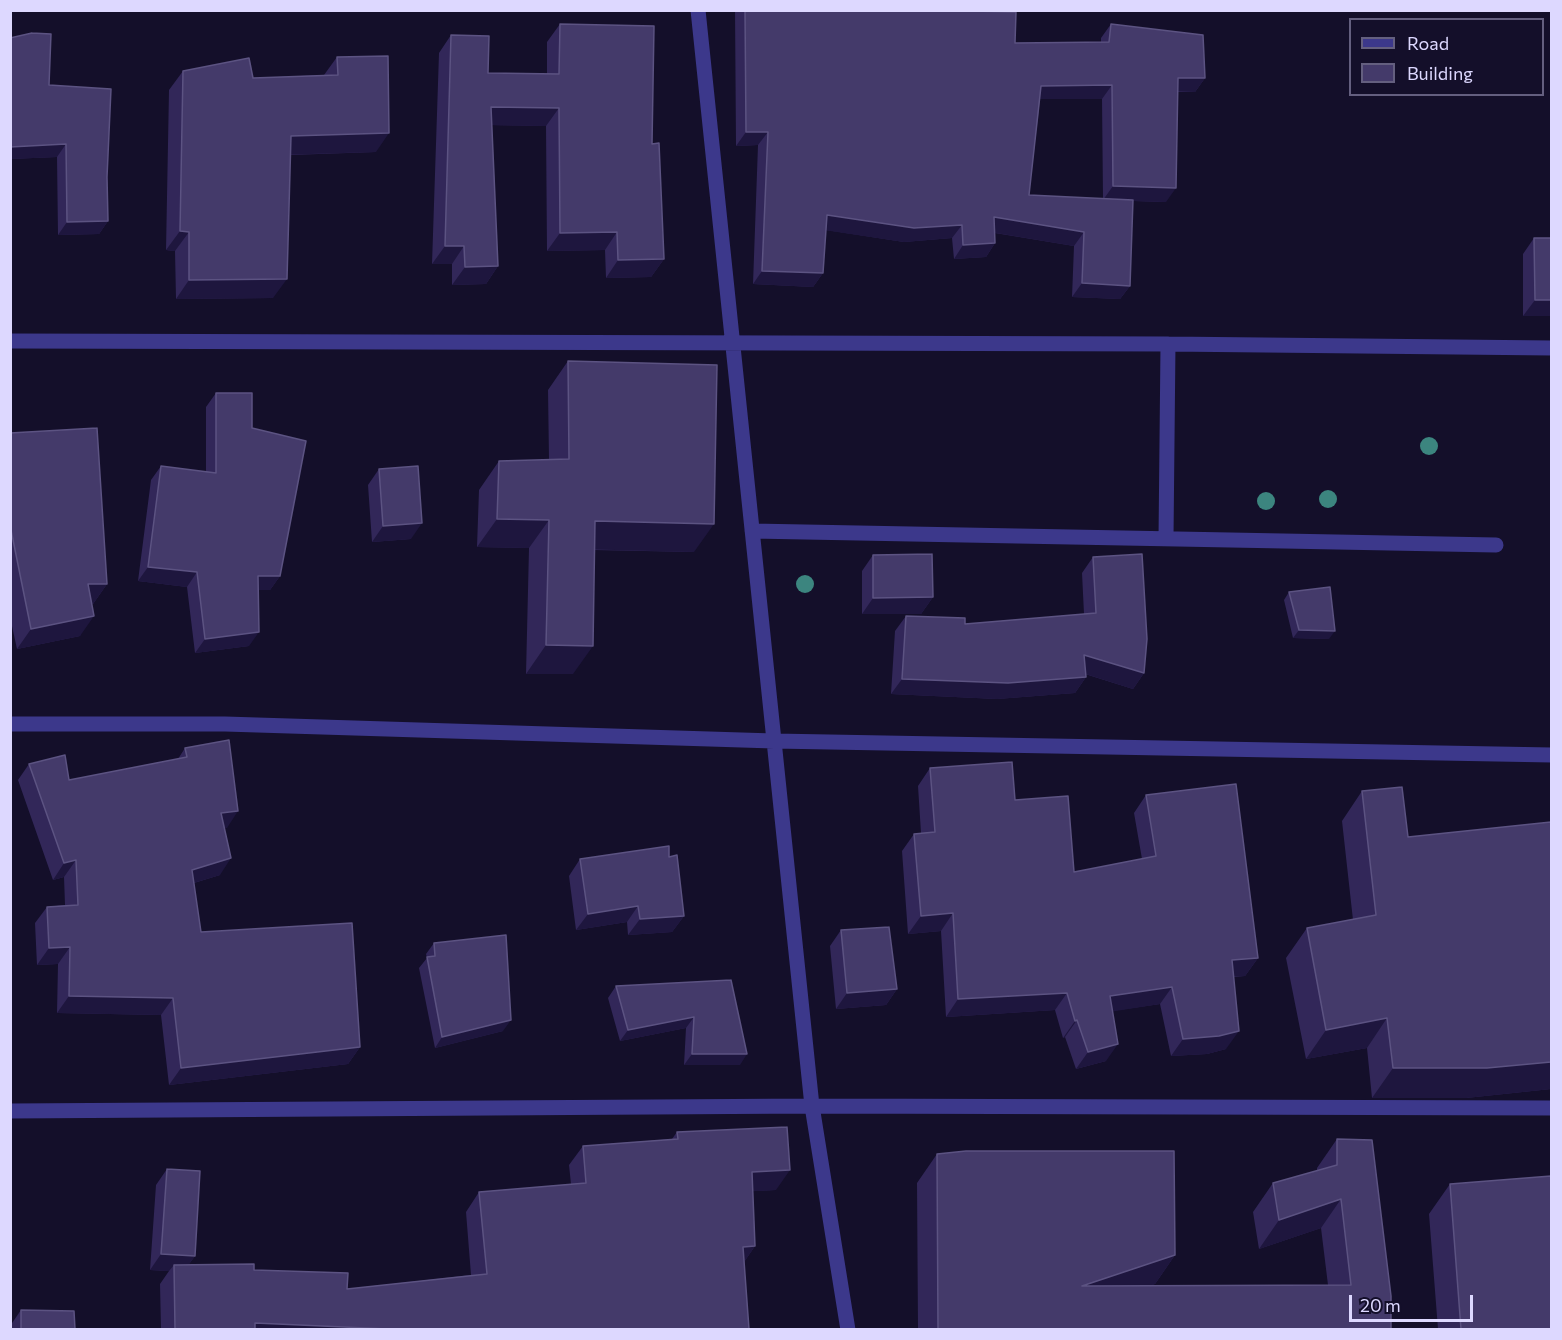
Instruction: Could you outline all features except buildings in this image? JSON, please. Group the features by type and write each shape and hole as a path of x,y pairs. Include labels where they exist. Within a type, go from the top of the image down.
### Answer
{"street":[{"path":"698,10 812,1106 848,1329"},
{"path":"10,341 1168,344 1551,348"},
{"path":"1166,538 1168,344"},
{"path":"752,531 1496,545"},
{"path":"10,724 225,724 774,741 1551,755"},
{"path":"10,1111 812,1106 1551,1108"}]}
